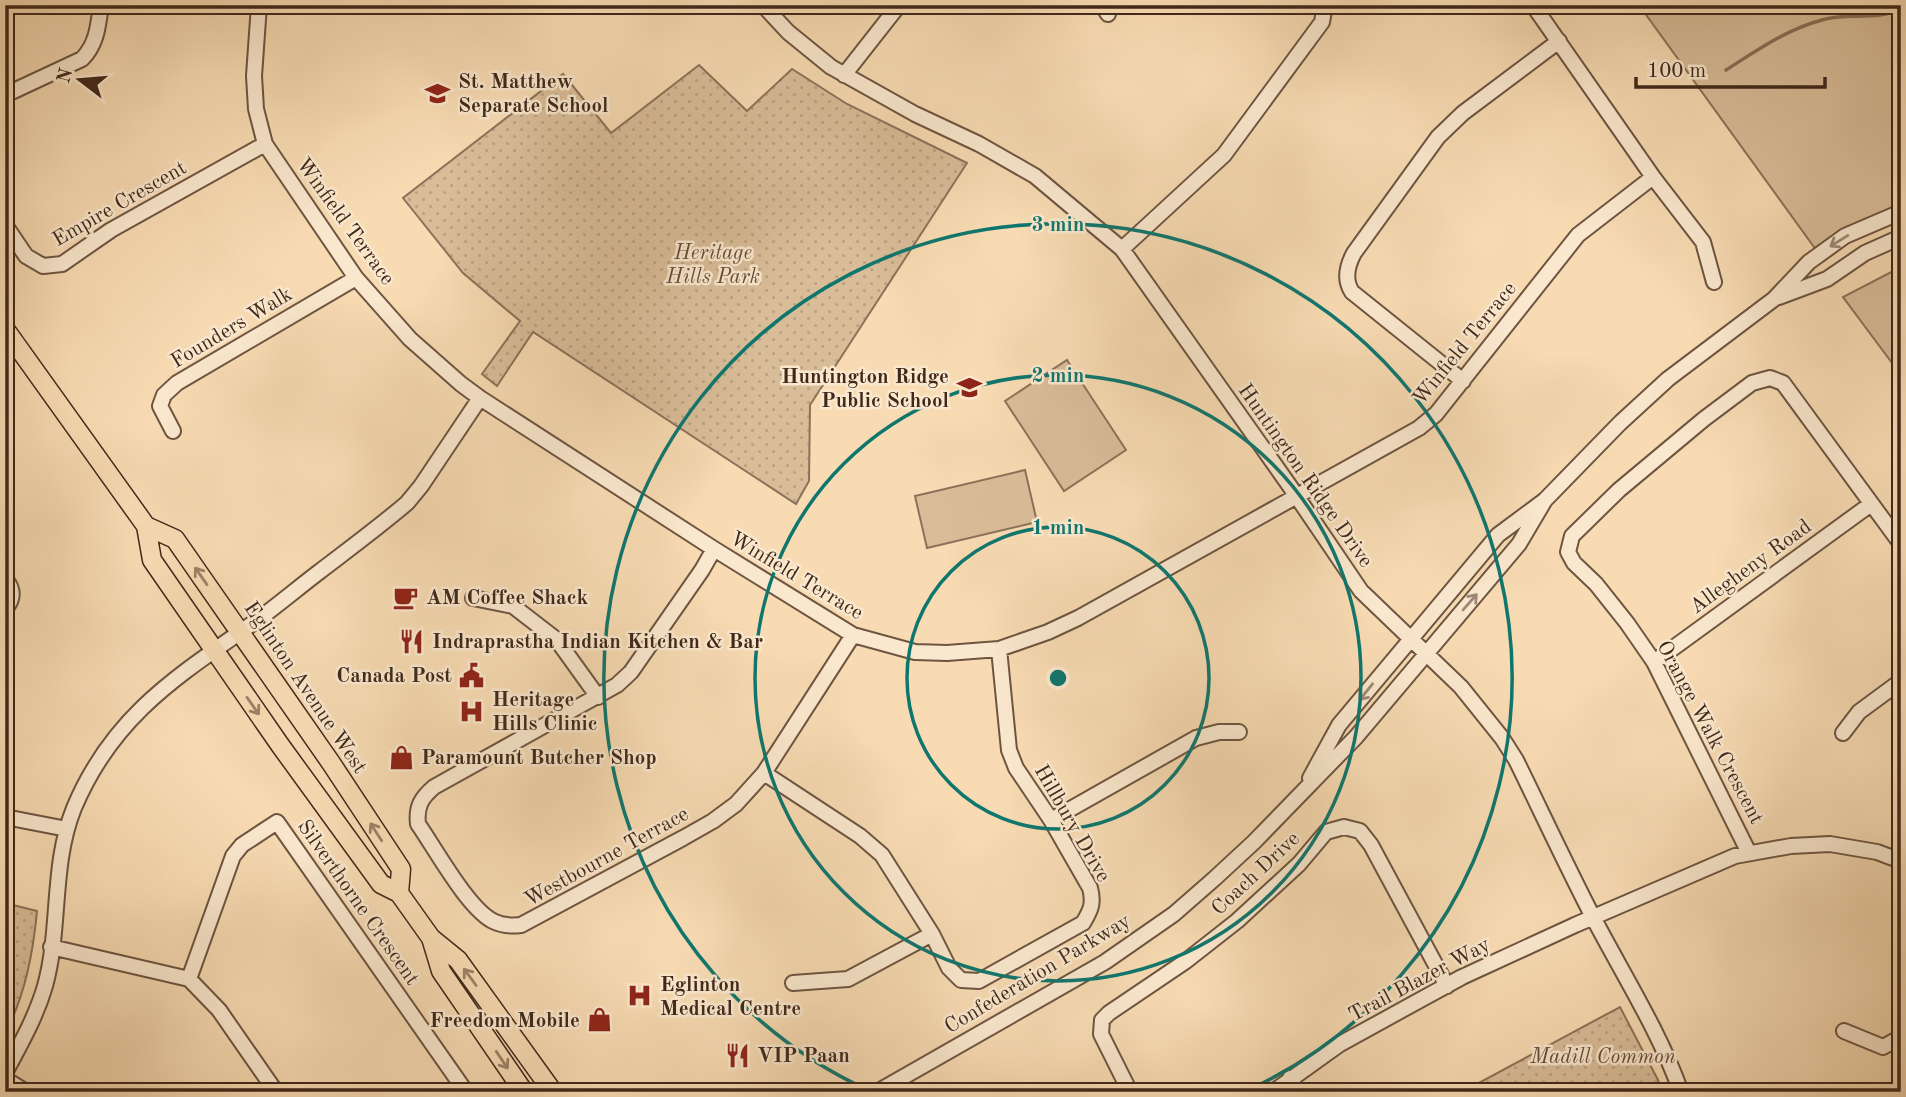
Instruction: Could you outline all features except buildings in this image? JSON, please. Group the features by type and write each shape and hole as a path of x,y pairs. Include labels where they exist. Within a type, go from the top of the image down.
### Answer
{"main road":[{"name":"Eglinton Avenue West","path":"5,329 146,526 152,560 381,884 399,893 431,938 458,960 553,1092"},
{"name":"Eglinton Avenue West","path":"146,526 175,539 240,632 401,869 399,893"},
{"name":"Eglinton Avenue West","path":"431,938 441,971 524,1092"}],"street":[{"path":"5,95 82,60 91,50 96,38 102,5"},
{"name":"Winfield Terrace","path":"259,5 254,76 256,109 265,144 356,278 410,339 480,398 714,549 853,635 915,652 947,653 999,649 1048,632 1078,618 1419,428 1436,414 1578,235 1653,177"},
{"name":"Huntington Ridge Drive","path":"763,5 788,32 844,75 915,114 979,144 1035,176 1122,249 1361,591 1461,687 1509,749 1594,919 1642,1006 1681,1092"},
{"path":"844,75 899,5"},
{"path":"1122,249 1224,155 1322,22 1325,5"},
{"path":"1533,5 1653,177 1703,242 1714,282"},
{"path":"1463,381 1352,292 1348,284 1348,268 1354,253 1438,137 1463,113 1559,41"},
{"name":"Empire Crescent","path":"5,225 26,256 43,266 62,264 111,230 265,144"},
{"name":"Confederation Parkway","path":"1301,794 1339,725 1498,536 1545,500 1620,423 1668,379 1774,299 1809,262 1845,236 1901,212"},
{"name":"Confederation Parkway","path":"1774,299 1827,279 1865,253 1901,237"},
{"name":"Founders Walk","path":"173,431 160,406 164,395 177,383 356,278"},
{"name":"Orange Walk Crescent","path":"1749,853 1654,662 1596,584 1574,563 1568,552 1572,536 1629,481 1704,419 1752,383 1770,378 1783,383 1901,544"},
{"path":"5,1073 32,1022 45,985 67,829 92,771 121,729 146,703 184,671 279,605 407,503 480,398"},
{"name":"Confederation Parkway","path":"874,1091 1094,968 1174,914 1214,879 1356,737 1519,544 1545,500"},
{"name":"Allegheny Road","path":"1654,662 1871,504"},
{"name":"Westbourne Terrace","path":"714,549 631,672 617,685 434,787 419,804 418,824 477,910 494,922 508,926 522,925 683,838 736,804 764,773 853,635"},
{"path":"5,579 11,586 12,596 5,609"},
{"path":"473,598 513,606 557,640 598,697"},
{"name":"Hillbury Drive","path":"764,773 860,836 882,855 932,934 949,968 961,980 979,981 1083,923 1093,900 1090,888 1051,820 1016,768 1009,750 999,649"},
{"path":"1843,733 1859,712 1901,681"},
{"path":"1051,820 1196,738 1219,732 1239,732"},
{"path":"5,817 67,829"},
{"name":"Silverthorne Crescent","path":"189,979 233,856 242,845 277,822 466,1092"},
{"name":"Coach Drive","path":"1130,1092 1101,1034 1102,1020 1237,921 1299,864 1326,832 1344,827 1360,831 1371,845 1447,986"},
{"name":"Trail Blazer Way","path":"1273,1092 1340,1044 1447,986 1563,931 1735,856 1791,846 1830,844 1877,852 1901,861"},
{"path":"793,983 848,979 932,934"},
{"path":"51,947 189,979 219,1010 276,1092"},
{"path":"1844,1031 1883,1047 1901,1037"},
{"path":"1290,1078 1298,1092"},
{"path":"5,1079 26,1092"}],"green space":[{"path":"1639,5 1901,5 1901,202 1824,248 1814,247"},
{"name":"Heritage Hills Park","path":"699,65 747,111 792,69 847,104 967,163 810,405 809,481 796,504 533,332 497,386 482,374 520,321 463,273 403,198 563,74 611,133"},
{"path":"1901,267 1901,375 1843,297"},
{"path":"1067,360 1126,450 1064,491 1005,401"},
{"path":"1025,470 1037,522 927,548 915,496"},
{"path":"5,903 37,911 27,974 5,1034"},
{"name":"Madill Common","path":"1620,1007 1662,1092 1462,1092"}],"waterway":[{"path":"1726,70 1772,41 1809,24 1832,18 1882,15 1901,8"}],"place":[{"name":"St. Matthew Separate School","path":"438,93"},
{"name":"Huntington Ridge Public School","path":"969,388"},
{"name":"AM Coffee Shack","path":"406,597"},
{"name":"Indraprastha Indian Kitchen & Bar","path":"412,641"},
{"name":"Canada Post","path":"472,675"},
{"name":"Heritage Hills Clinic","path":"472,711"},
{"name":"Paramount Butcher Shop","path":"401,757"},
{"name":"Eglinton Medical Centre","path":"640,996"},
{"name":"Freedom Mobile","path":"600,1020"},
{"name":"VIP Paan","path":"737,1055"}]}
